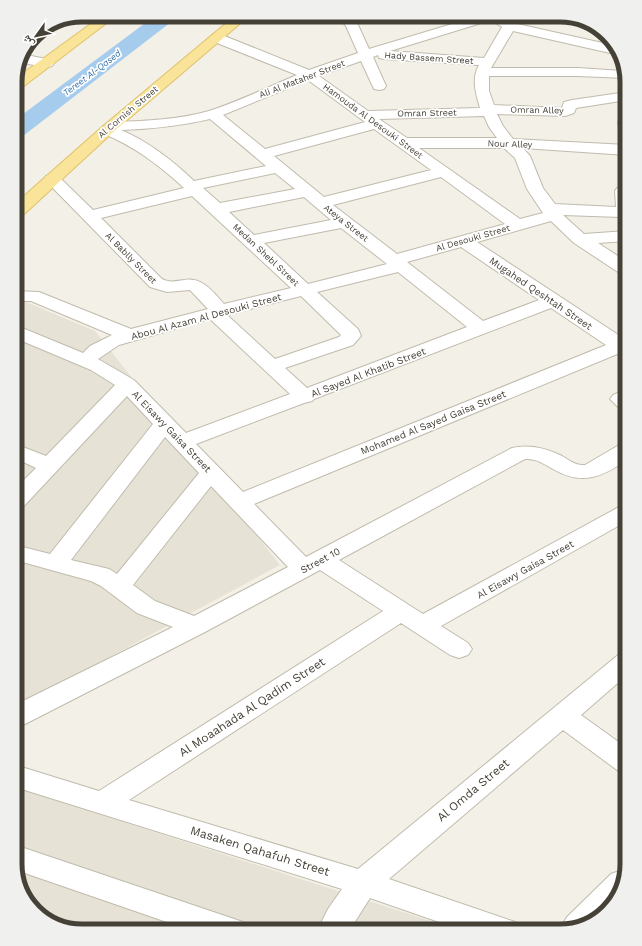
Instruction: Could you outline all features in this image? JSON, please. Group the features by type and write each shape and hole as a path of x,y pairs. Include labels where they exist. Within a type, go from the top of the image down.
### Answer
{"main road":[{"path":"22,81 102,22"},
{"name":"Al Cornish Street","path":"22,207 109,128 236,22"}],"street":[{"path":"349,22 368,55 379,86"},
{"name":"Ali Al Mataher Street","path":"109,128 182,121 213,114 310,75 469,22"},
{"path":"502,22 509,26 610,49"},
{"path":"509,26 484,67 482,91 488,110 496,127 508,143 522,156 535,188 551,212 580,239 620,264"},
{"name":"Hamouda Al Desouki Street","path":"217,38 310,75 517,226"},
{"name":"Hady Bassem Street","path":"368,55 484,67 619,75"},
{"path":"27,59 47,63"},
{"name":"Omran Alley","path":"488,110 565,112 569,110 569,105 572,104 620,97"},
{"path":"410,98 416,113"},
{"name":"Omran Street","path":"364,115 488,110"},
{"name":"Ateya Street","path":"213,114 320,203 481,328"},
{"path":"261,155 376,124"},
{"name":"Medan Shebl Street","path":"109,128 150,150 351,334 346,341 272,366"},
{"name":"Nour Alley","path":"403,143 508,143 620,140"},
{"path":"88,216 193,188 277,168"},
{"path":"320,203 443,172"},
{"name":"Al Bablly Street","path":"52,179 156,283 167,288 187,285 195,286 217,312 305,397"},
{"path":"216,209 307,192"},
{"name":"Al Desouki Street","path":"397,263 463,241 517,226 551,212 620,211"},
{"path":"250,241 344,222"},
{"path":"580,239 620,236"},
{"name":"Mugahed Qeshtah Street","path":"463,241 552,300 620,342"},
{"name":"Abou Al Azam Al Desouki Street","path":"86,360 97,350 112,341 130,335 303,290 397,263"},
{"path":"22,296 33,296 130,335"},
{"name":"Al Sayed Al Khatib Street","path":"183,442 305,397 552,300"},
{"name":"Al Eisawy Gaisa Street","path":"22,339 86,360 114,374 127,384 239,502 312,564 401,612 459,649"},
{"name":"Mohamed Al Sayed Gaisa Street","path":"239,502 620,346"},
{"path":"22,495 127,384"},
{"path":"56,563 165,424"},
{"name":"Street 10","path":"22,713 196,626 520,453 535,452 570,469 585,473 620,454"},
{"path":"22,453 50,466"},
{"path":"119,587 211,472"},
{"name":"Al Eisawy Gaisa Street","path":"423,625 620,516"},
{"path":"22,554 100,575 146,607 196,626"},
{"name":"Al Moaahada Al Qadim Street","path":"102,803 401,612"},
{"name":"Al Omda Street","path":"336,924 363,883 620,667"},
{"path":"562,716 620,758"},
{"name":"Masaken Qahafuh Street","path":"22,778 363,883 483,924"},
{"path":"22,859 211,924"},
{"path":"587,917 613,892"}],"shaded area":[{"path":"22,300 95,331 280,565 22,704"},
{"path":"22,789 440,924 78,924 63,921 49,914 34,901 24,880 22,864"}],"waterway":[{"name":"Tereet Al-Qased","path":"22,126 159,22"}]}
